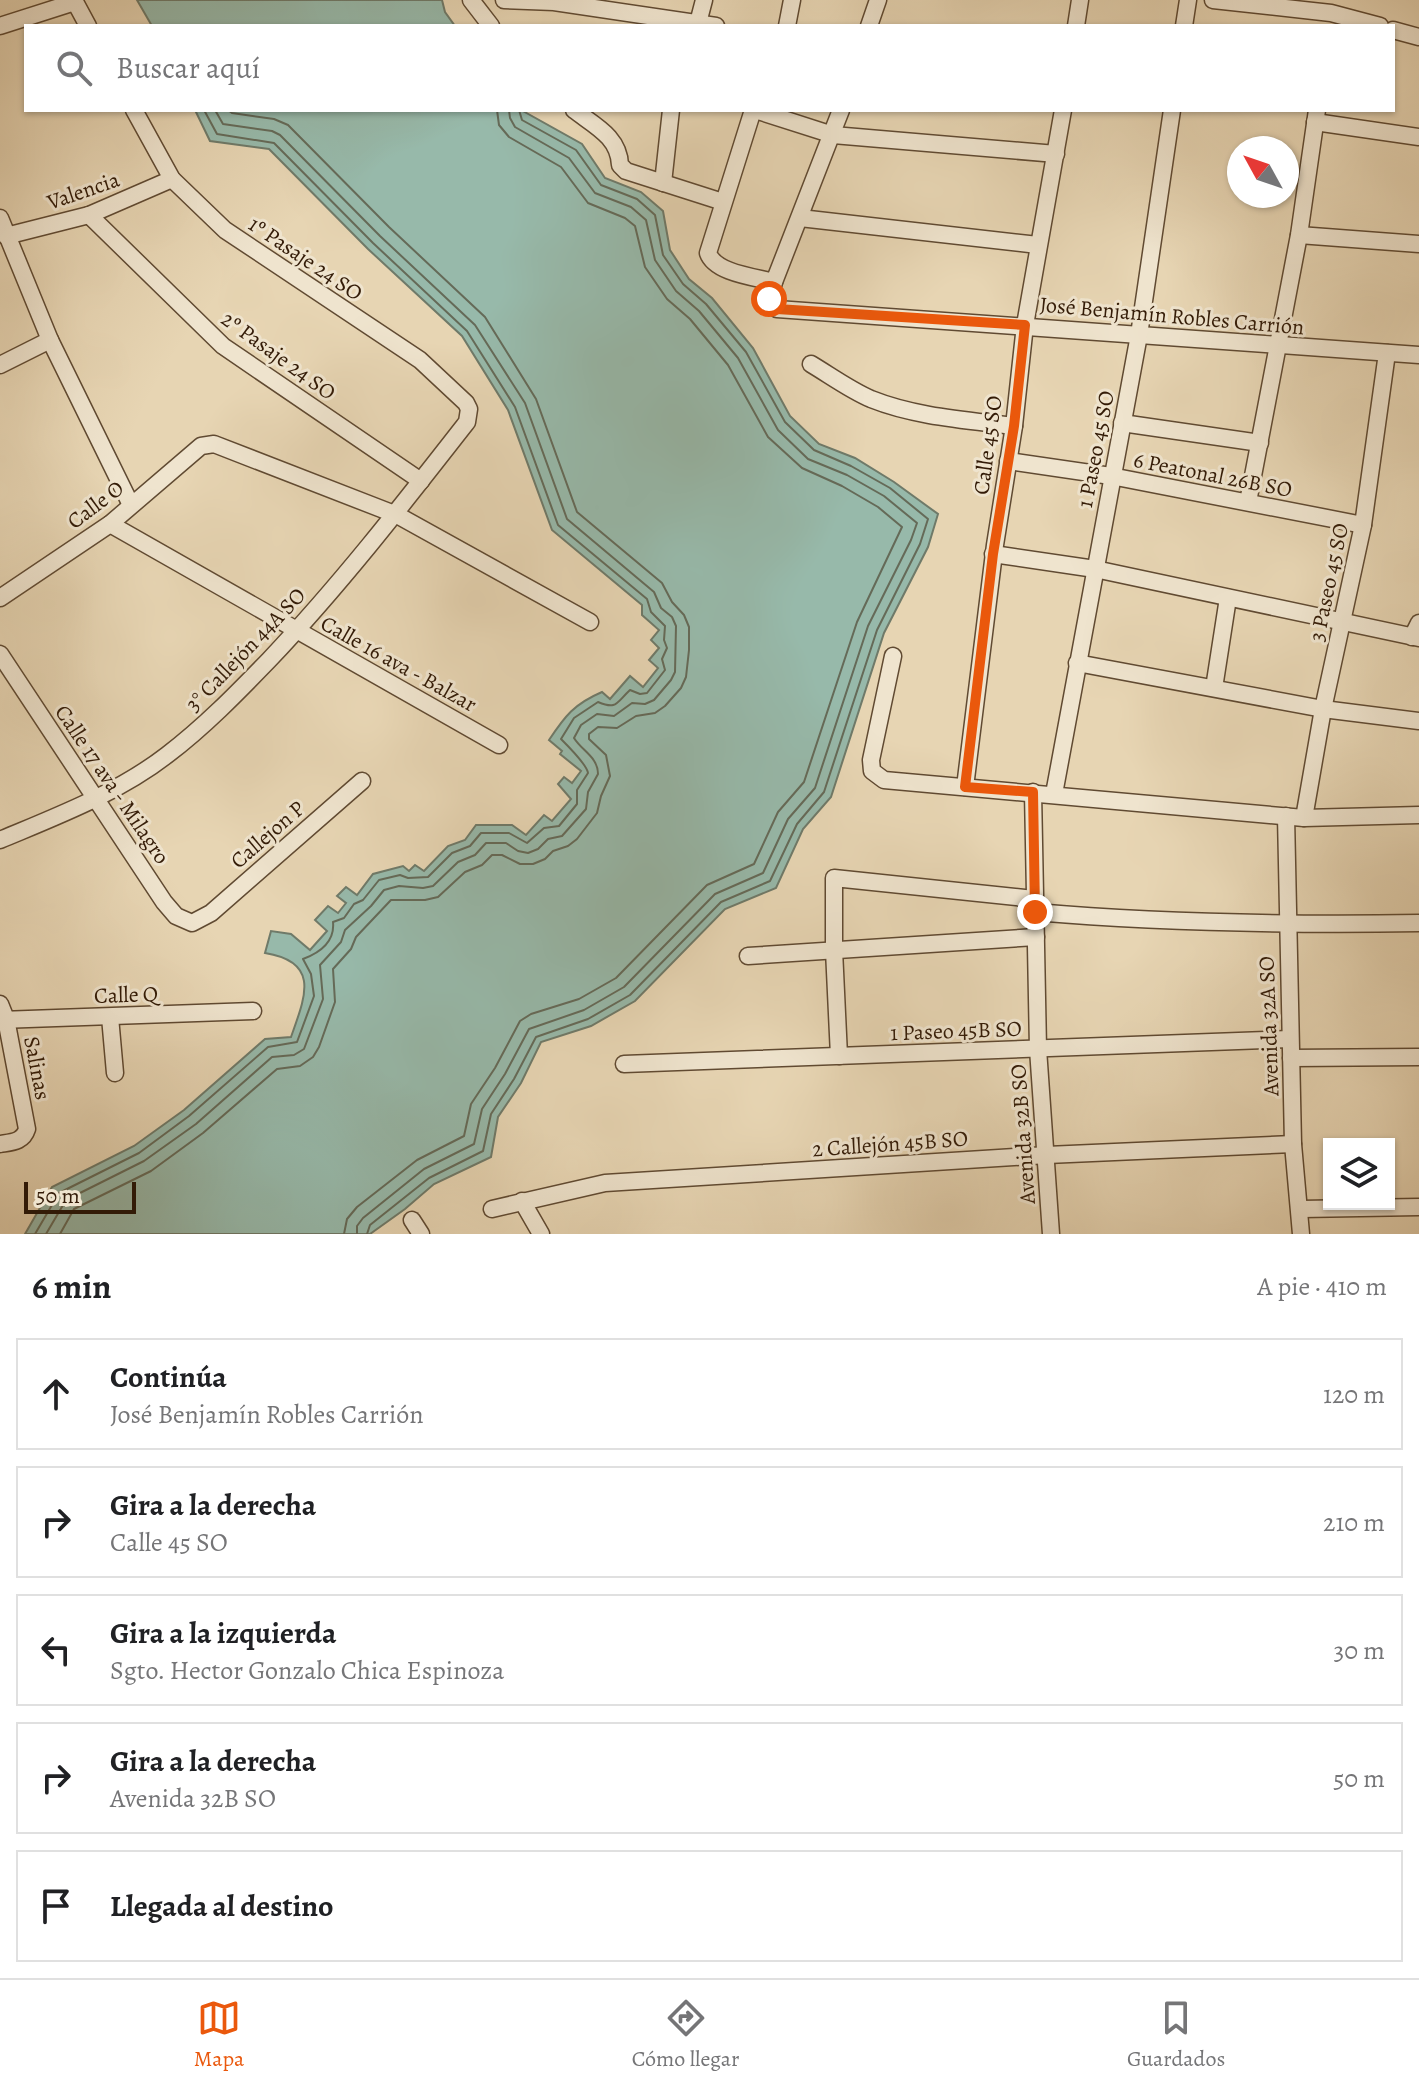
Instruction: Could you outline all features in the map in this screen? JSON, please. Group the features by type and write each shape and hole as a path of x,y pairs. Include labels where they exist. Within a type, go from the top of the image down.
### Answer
{"street":[{"path":"471,0 489,24"},
{"path":"504,0 617,5 704,24"},
{"path":"698,23 704,0"},
{"path":"787,24 792,0"},
{"path":"870,24 878,0"},
{"path":"1076,24 1080,0"},
{"path":"1184,24 1188,0"},
{"path":"1213,0 1331,13 1372,24"},
{"path":"0,26 75,1 87,24"},
{"path":"1395,31 1419,37"},
{"name":"1º Pasaje 24 SO","path":"135,112 172,179 225,230 420,360 466,403 469,409 467,422"},
{"path":"577,112 615,141 620,151 620,165 626,171 723,202"},
{"path":"663,183 671,112"},
{"path":"753,112 708,253 711,260 722,267 774,282 840,112"},
{"path":"760,112 833,135 1056,154"},
{"name":"Calle 45 SO","path":"965,787 1025,325 1063,112"},
{"name":"1 Paseo 45 SO","path":"1054,794 1139,335 1172,112"},
{"path":"1248,502 1299,235 1316,116 1419,137"},
{"name":"Valencia","path":"6,236 89,215 172,179"},
{"name":"2º Pasaje 24 SO","path":"89,215 223,346 421,481"},
{"path":"0,218 50,340 131,505"},
{"path":"800,218 1038,245"},
{"path":"1299,235 1419,244"},
{"name":"José Benjamín Robles Carrión","path":"774,282 769,302 777,309 1419,355"},
{"path":"0,365 50,340"},
{"name":"3 Paseo 45 SO","path":"1304,818 1323,709 1363,525 1387,353"},
{"path":"811,364 852,390 891,405 922,413 1014,426"},
{"name":"3° Callejón 44A SO","path":"0,840 96,798 166,757 223,708 297,630 397,515 467,422"},
{"path":"1122,423 1260,443"},
{"name":"Calle O","path":"0,598 110,524 201,446 214,444 397,515"},
{"name":"6 Peatonal 26B SO","path":"1008,461 1111,476 1363,525"},
{"path":"397,515 590,622"},
{"name":"Calle 16 ava - Balzar","path":"110,524 499,745"},
{"path":"993,554 1095,569 1343,622 1417,633"},
{"path":"1214,688 1228,598"},
{"name":"Calle 17 ava - Milagro","path":"0,654 171,910 184,921 192,923 200,920"},
{"path":"893,656 871,760 872,771 884,780 1304,818 1419,815"},
{"path":"1077,663 1323,709 1419,721"},
{"name":"Callejon P","path":"200,920 362,781"},
{"name":"Avenida 32B SO","path":"1033,792 1038,1049 1051,1234"},
{"name":"Avenida 32A SO","path":"1286,816 1289,1039 1293,1144 1301,1234"},
{"path":"839,1056 834,878 1135,920 1287,925 1419,923"},
{"path":"748,956 1036,937"},
{"name":"Calle Q","path":"2,1014 110,1017 253,1011"},
{"name":"Salinas","path":"0,1144 20,1140 27,1129 2,1014"},
{"path":"110,1017 115,1073"},
{"name":"1 Paseo 45B SO","path":"624,1064 1289,1039"},
{"path":"1291,1058 1419,1057"},
{"name":"2 Callejón 45B SO","path":"492,1209 605,1183 1047,1155 1293,1144"},
{"path":"522,1201 541,1234"},
{"path":"1301,1209 1419,1207"}],"water":[{"path":"137,0 442,0 445,12 454,24 151,24"},
{"path":"196,112 525,112 582,144 605,178 641,192 663,211 670,250 689,279 712,298 753,348 790,416 819,444 855,458 938,514 928,547 884,633 831,797 803,829 776,888 725,909 635,1001 591,1026 541,1042 521,1083 498,1117 491,1157 434,1184 370,1234 25,1234 52,1187 134,1146 184,1110 265,1039 291,1037 301,1008 304,983 302,973 295,964 265,953 271,931 291,934 310,950 327,931 315,920 328,906 338,913 346,903 337,896 346,887 357,895 373,874 403,866 409,871 415,865 424,871 448,846 465,840 476,825 512,825 526,835 544,815 552,821 571,799 558,784 564,777 572,783 581,771 560,754 562,751 549,740 560,724 584,701 602,692 610,699 630,676 643,687 658,668 649,660 659,648 651,640 659,630 642,615 642,605 552,530 508,410 462,336 368,249 269,149 210,141"}],"route":[{"path":"769,299 769,304 777,309 1025,325 965,787 1033,792 1035,912"}]}
